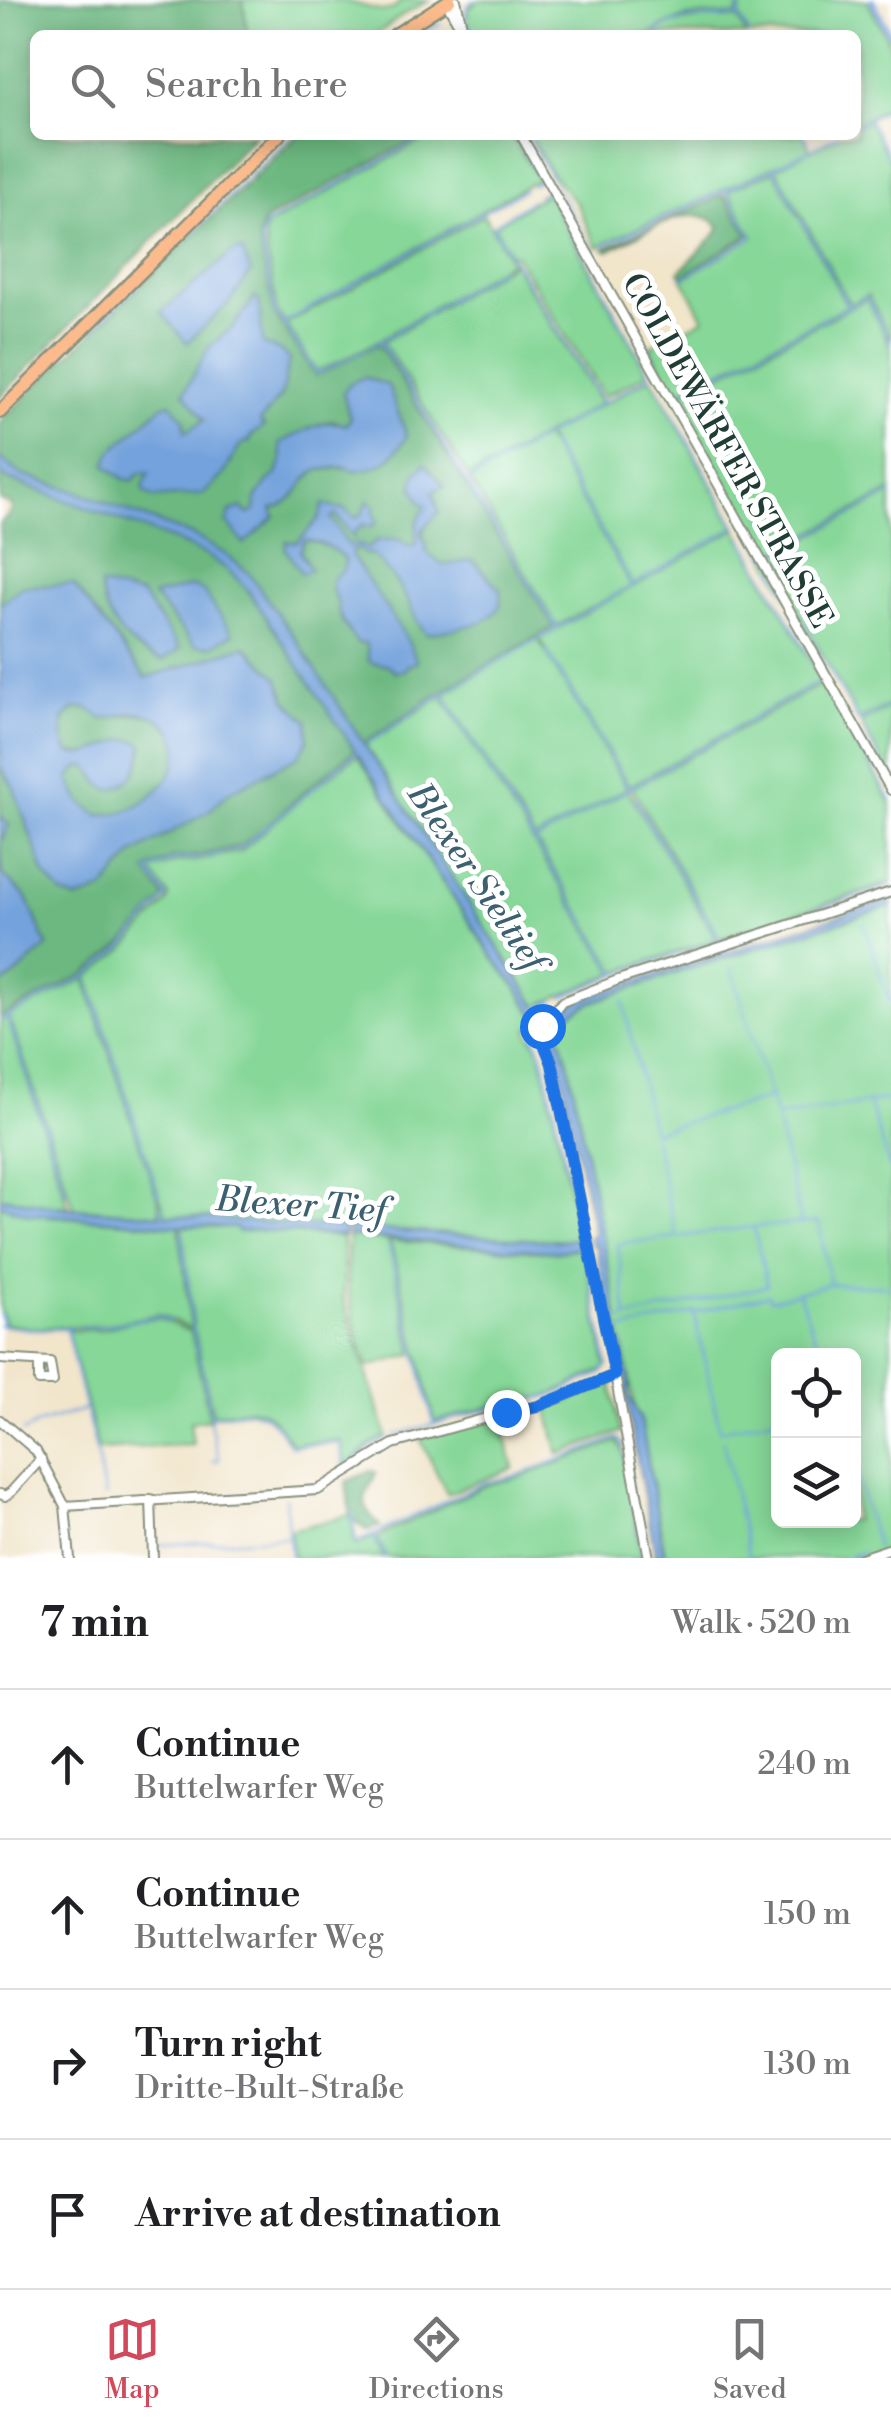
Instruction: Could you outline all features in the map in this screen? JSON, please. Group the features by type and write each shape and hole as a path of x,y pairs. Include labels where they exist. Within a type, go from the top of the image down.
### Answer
{"main road":[{"path":"403,30 450,1"},
{"path":"0,412 273,140"}],"street":[{"path":"450,1 463,30"},
{"name":"COLDEWÄRFER STRASSE","path":"524,140 891,790"},
{"path":"649,1558 552,1063 540,1034 542,1026 562,1002 618,980 891,892"},
{"path":"0,1359 50,1362 53,1381 40,1382 39,1362"},
{"path":"65,1506 318,1490 392,1444 536,1407 615,1375"},
{"path":"0,1420 36,1451 65,1506 70,1558"},
{"path":"0,1494 11,1492 41,1459"},
{"path":"152,1499 153,1558"},
{"path":"861,1558 891,1548"}],"green space":[{"path":"0,0 243,0 246,30 30,30 30,140 250,140 0,397"},
{"path":"243,0 342,0 382,11 393,9 402,0 429,0 382,30 246,30"},
{"path":"479,0 735,0 739,6 737,15 689,17 658,30 471,30 467,9"},
{"path":"738,0 867,0 891,46 891,105 861,121 861,30 747,30 740,17"},
{"path":"705,18 738,19 744,30 660,30 668,24"},
{"path":"868,120 891,162 891,340 868,295 850,304 776,169 810,150 597,247 576,203 551,173 532,140 806,140 811,150 830,140 861,140 861,124"},
{"path":"293,140 414,140 264,221 259,235 274,313 316,376 379,344 554,627 440,692 364,743 240,846 173,858 146,870 165,898 122,945 85,974 0,1017 0,986 47,946 27,898 3,875 0,843 9,825 0,815 0,767 13,786 45,875 103,890 133,854 209,811 229,792 271,771 308,721 287,701 278,678 245,646 146,678 73,584 22,587 0,604 0,524 12,506 0,500 0,421","holes":["254,298 263,345 281,351 282,394 259,423 263,426 241,444 224,474 139,473 162,406 171,404 184,419 185,433 206,419 184,392 209,347 234,326","343,392 376,466 318,470 271,509 227,522 240,508 249,514 255,511 282,460 317,425 333,420 345,425 350,419","425,465 444,487 433,493 423,536 428,554 447,566 449,629 427,634 400,586 372,553 352,550 416,662 405,666 369,652 366,644 342,622 333,578 343,571 345,560 327,546 305,539 300,552 306,559 287,542 298,542 319,518 343,508 355,518 362,514 375,524 362,523 353,536 335,515 330,518 349,546 416,545 419,520 427,506"]},
{"path":"423,140 514,140 538,179 285,322 277,311 266,226"},
{"path":"774,171 847,306 675,394 650,346 704,319 683,279 753,237 728,190"},
{"path":"547,193 648,373 604,397 494,226"},
{"path":"724,194 749,235 682,276 679,272 717,233 719,226 708,218 680,217 608,251 604,249"},
{"path":"484,215 511,261 367,347 317,372 286,324"},
{"path":"513,263 601,403 469,478 383,342"},
{"path":"867,299 891,347 891,491 767,556 676,397"},
{"path":"651,377 735,527 633,585 546,436"},
{"path":"545,437 631,586 557,626 470,480"},
{"path":"891,494 891,704 859,720 768,559"},
{"path":"736,529 822,680 629,786 540,639"},
{"path":"538,639 627,788 535,839 444,694"},
{"path":"823,683 891,803 891,883 720,938 632,788"},
{"path":"442,696 615,973 537,1006 365,745"},
{"path":"891,707 891,778 860,722"},
{"path":"87,708 108,716 142,714 164,720 178,742 178,755 167,780 145,800 119,813 99,815 81,802 69,779 77,768 88,766 100,784 110,789 138,769 143,745 117,743 89,754 68,752 63,719 74,709"},
{"path":"357,755 537,1020 528,1030 541,1053 576,1221 574,1241 166,1216 88,977 124,949 167,902 169,896 150,871 180,861 241,851"},
{"path":"628,790 717,939 617,972 536,841"},
{"path":"891,906 891,1558 666,1558 558,1030 571,1014 592,1002"},
{"path":"85,979 160,1215 74,1208 9,1016"},
{"path":"7,1017 69,1208 0,1197 0,1022"},
{"path":"0,1205 29,1214 179,1226 191,1329 159,1314 106,1325 31,1328 5,1324 0,1308"},
{"path":"182,1226 343,1237 344,1303 387,1436 345,1466 341,1441 292,1444 273,1420 260,1411 213,1414 194,1329"},
{"path":"349,1236 388,1241 413,1354 368,1367 350,1303"},
{"path":"390,1241 556,1252 583,1247 605,1369 553,1394 435,1422"},
{"path":"159,1318 191,1332 210,1419 190,1422 193,1444 98,1450 67,1331"},
{"path":"611,1382 621,1432 559,1454 547,1407"},
{"path":"500,1417 514,1468 447,1494 420,1438"},
{"path":"617,1441 622,1448 642,1558 387,1558 377,1537 486,1485"},
{"path":"372,1470 376,1473 365,1505 380,1526 367,1530 351,1518 346,1482"},
{"path":"351,1515 355,1545 374,1537 384,1558 293,1558 290,1530"}],"water":[{"path":"242,250 251,273 227,305 187,343 161,312 234,251"},
{"path":"255,298 259,300 263,344 289,359 282,394 260,422 264,426 250,441 241,444 224,474 204,494 154,498 144,492 149,473 140,473 132,481 106,465 112,451 162,406 171,403 184,419 185,432 205,420 184,393 209,347 234,326"},
{"path":"364,377 388,385 407,436 402,443 375,467 342,467 313,473 288,501 272,509 275,517 244,544 227,522 230,512 240,508 249,514 255,511 256,499 277,474 282,460 280,443 321,425 346,425 350,419 343,392 350,383"},
{"path":"0,458 22,475 194,536 248,572 545,1019 540,1024 247,589 208,556 176,541 8,479 0,474"},
{"path":"425,464 445,486 433,492 439,512 421,531 426,551 447,564 472,560 500,589 500,604 488,619 427,634 403,592 372,554 352,550 352,556 408,641 417,662 395,672 390,666 369,662 366,644 357,643 341,619 332,589 333,578 343,570 345,560 322,544 305,540 300,552 311,569 302,574 285,548 287,542 298,542 319,518 323,504 343,508 356,518 368,501 375,507 377,520 369,527 362,524 361,529 355,530 354,538 336,515 331,518 349,546 355,543 368,548 377,540 399,539 408,546 416,545 418,520 427,506 421,503 413,486 416,473"},
{"path":"73,584 146,678 245,646 278,678 287,701 308,721 308,741 299,756 229,792 209,811 133,854 103,890 77,900 62,894 45,875 13,786 0,767 0,604 22,587","holes":["87,708 103,719 134,712 150,715 164,723 178,748 170,775 149,798 123,812 99,815 81,802 69,779 77,768 88,766 100,784 110,790 125,784 134,774 143,745 125,739 90,753 68,752 63,719 74,709"]},
{"path":"100,585 142,595 180,649 162,661 128,641 107,611"},
{"path":"192,586 204,592 233,634 211,646 195,645 153,596"},
{"path":"0,815 9,825 0,843"},
{"path":"0,843 3,875 27,898 47,946 0,986"},
{"path":"891,899 891,906 592,1002 571,1014 558,1030 568,1061 612,1286 618,1322 611,1324 596,1246 590,1237 594,1233 560,1066 544,1028 588,996"},
{"path":"0,1197 69,1208 345,1228 345,1236 238,1232 235,1228 29,1214 0,1205"},
{"path":"349,1228 559,1241 585,1238 586,1246 556,1252 349,1236"},
{"path":"619,1326 629,1396 641,1420 665,1558 656,1558 612,1328"}],"waterway":[{"path":"470,30 466,12 474,0"},
{"path":"737,0 739,17 746,30"},
{"path":"872,0 891,36"},
{"path":"660,30 694,18 739,17"},
{"path":"425,30 440,24"},
{"path":"861,122 891,107"},
{"path":"868,118 891,160"},
{"path":"91,330 287,140"},
{"path":"419,140 265,225 261,237 275,311 317,374 369,348 502,268"},
{"path":"517,140 541,180 532,185"},
{"path":"530,140 607,276"},
{"path":"604,245 827,140"},
{"path":"774,169 798,212"},
{"path":"285,322 524,190"},
{"path":"538,196 547,190 652,378"},
{"path":"683,278 752,237 726,190"},
{"path":"532,200 492,226 603,403"},
{"path":"800,217 848,305"},
{"path":"609,280 675,396"},
{"path":"674,396 867,297 891,343"},
{"path":"380,341 556,627"},
{"path":"469,480 648,377"},
{"path":"657,386 737,528"},
{"path":"680,405 767,559"},
{"path":"550,444 632,585"},
{"path":"768,557 891,493"},
{"path":"369,742 443,693 736,527"},
{"path":"742,537 827,687"},
{"path":"771,566 859,722"},
{"path":"546,650 630,790"},
{"path":"536,840 823,680"},
{"path":"829,691 891,800"},
{"path":"443,695 616,972"},
{"path":"860,721 891,705"},
{"path":"863,729 891,780"},
{"path":"0,1020 86,976 123,947 167,897 148,871 177,859 241,848 355,753"},
{"path":"634,798 719,938"},
{"path":"563,997 617,974 891,886"},
{"path":"864,924 891,1006"},
{"path":"731,966 776,1117 801,1222"},
{"path":"87,978 159,1197"},
{"path":"623,1000 676,1236"},
{"path":"537,1008 554,1001"},
{"path":"8,1017 66,1192"},
{"path":"531,1029 540,1018"},
{"path":"535,1037 544,1062 580,1230"},
{"path":"652,1132 769,1098"},
{"path":"776,1117 891,1099"},
{"path":"869,1103 891,1172"},
{"path":"161,1205 164,1218"},
{"path":"627,1318 618,1244 819,1222 830,1284"},
{"path":"616,1320 767,1286 754,1227"},
{"path":"182,1232 193,1331 212,1416 259,1413 273,1422 291,1446 340,1443 344,1469 387,1439"},
{"name":"Blexer Tief","path":"389,1246 434,1424"},
{"path":"516,1403 554,1395 602,1373 608,1365 585,1252"},
{"path":"618,1331 830,1284 891,1286"},
{"path":"798,1292 819,1348"},
{"path":"694,1312 720,1431"},
{"path":"0,1314 3,1324"},
{"path":"79,1328 158,1316 170,1321"},
{"path":"0,1325 73,1329"},
{"path":"66,1329 105,1497"},
{"path":"395,1435 507,1404"},
{"path":"23,1432 86,1409"},
{"path":"212,1416 219,1460 212,1461"},
{"path":"721,1430 771,1419"},
{"path":"352,1514 356,1543 485,1483 519,1475 617,1438 624,1448"},
{"path":"723,1440 749,1558"},
{"path":"625,1454 644,1558"},
{"path":"861,1492 877,1548"},
{"path":"285,1498 291,1558"},
{"path":"157,1545 289,1537"},
{"path":"375,1537 386,1558"},
{"path":"886,1545 891,1543"},
{"path":"844,1558 863,1552"},
{"path":"887,1554 891,1553"}],"route":[{"path":"506,1412 536,1407 615,1375 551,1058 539,1030 542,1026"}],"water label":[{"name":"Blexer Sieltief","path":"477,876"}]}
